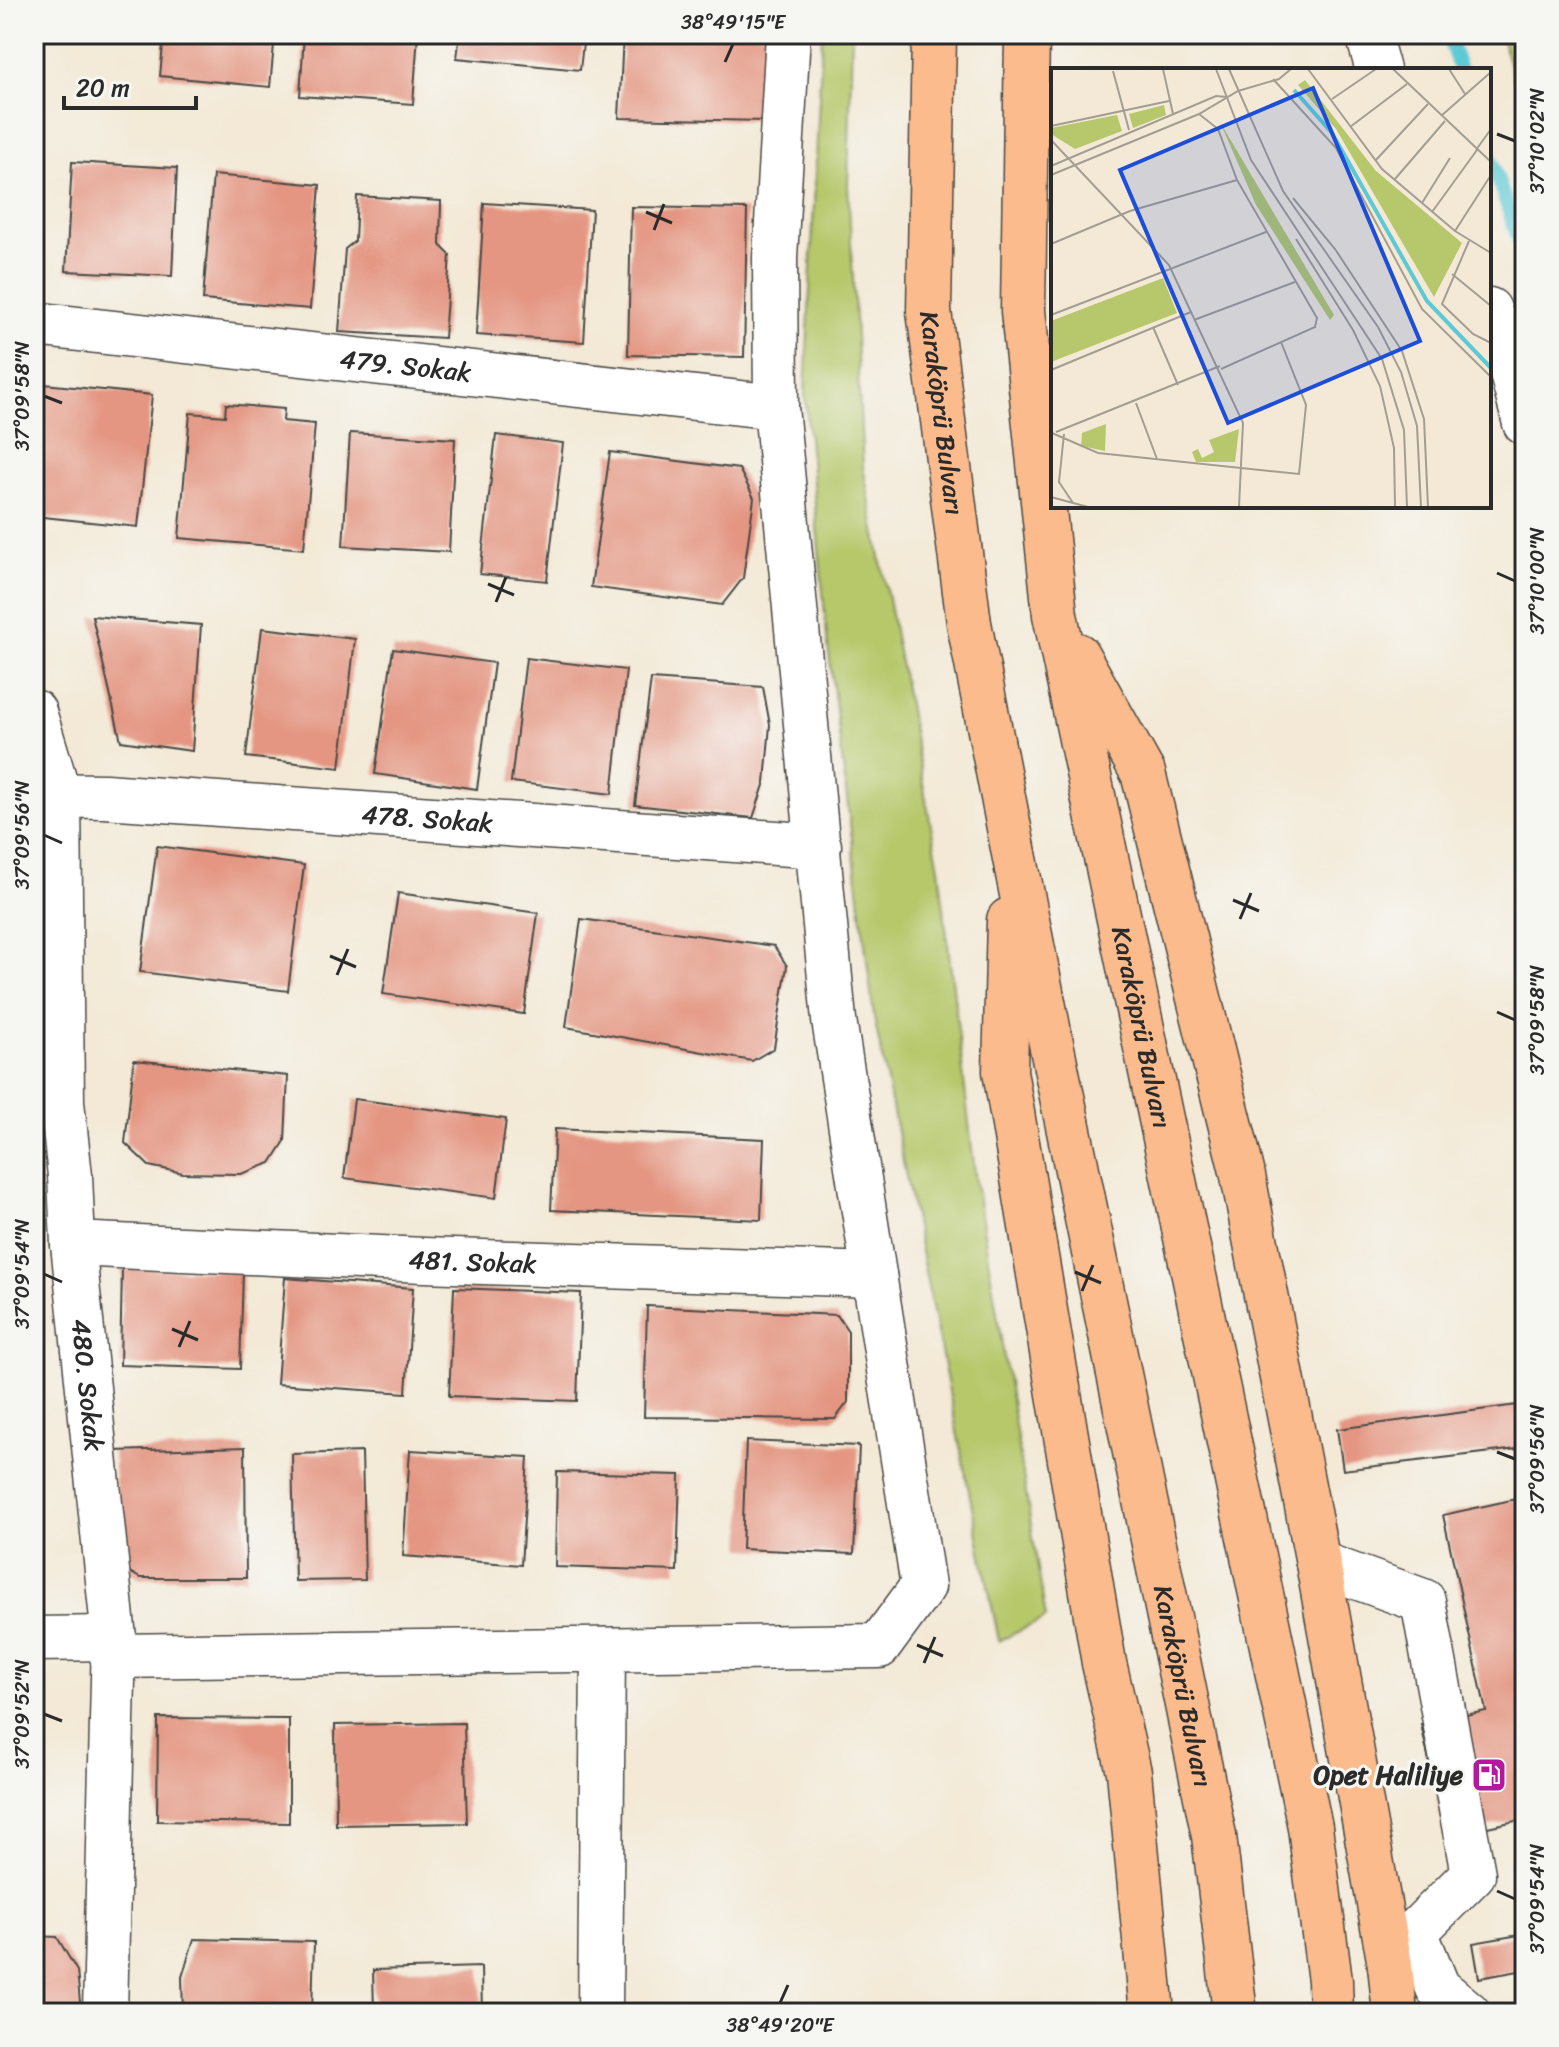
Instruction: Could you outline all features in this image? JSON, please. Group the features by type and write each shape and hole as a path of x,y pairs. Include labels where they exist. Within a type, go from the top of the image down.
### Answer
{"highway":[{"name":"Karaköprü Bulvarı","path":"934,34 929,311 969,623 1214,1836 1235,2013"},
{"name":"Karaköprü Bulvarı","path":"1027,34 1023,311 1055,615 1310,1827 1330,1981 1331,2013"},
{"path":"1055,615 1143,773 1242,1171 1318,1563 1403,1949 1395,2013"},
{"path":"1011,842 1005,1071 1104,1663 1129,1772 1152,2013"}],"street":[{"path":"34,1639 113,1647 603,1650 879,1646 923,1586 834,1020 776,407 775,257 788,34"},
{"path":"1368,34 1377,68"},
{"path":"1491,314 1503,339 1525,423"},
{"name":"479. Sokak","path":"34,324 776,407"},
{"name":"480. Sokak","path":"34,712 47,795 62,1102 52,1176 73,1244 113,1647 105,2013"},
{"name":"478. Sokak","path":"47,795 105,796 819,846"},
{"name":"481. Sokak","path":"73,1244 424,1260 874,1275"},
{"path":"1318,1563 1423,1601 1473,1874 1403,1949 1438,1988 1468,2013"},
{"path":"600,2013 603,1650"}],"green space":[{"path":"822,34 852,34 848,186 863,467 939,868 976,1183 1046,1618 999,1641 874,1017 827,637 805,394"},
{"path":"1500,34 1525,34 1525,115"}],"building":[{"path":"164,34 275,34 270,87 160,76"},
{"path":"304,34 418,34 413,104 300,96"},
{"path":"460,34 584,34 580,70 457,58"},
{"path":"623,34 767,34 765,121 619,118"},
{"path":"72,162 177,168 172,276 66,271"},
{"path":"213,175 320,185 310,309 203,300"},
{"path":"357,196 441,201 440,245 450,255 444,338 339,332 345,249 355,241"},
{"path":"484,203 592,210 584,342 476,335"},
{"path":"631,207 747,209 744,357 628,355"},
{"path":"34,383 152,395 138,527 34,516"},
{"path":"226,404 284,409 283,421 315,424 304,549 179,538 190,413 225,416"},
{"path":"350,433 455,439 449,552 343,546"},
{"path":"496,435 563,443 547,581 480,574"},
{"path":"610,452 739,469 754,498 743,578 722,605 591,587"},
{"path":"92,616 201,625 192,751 121,741"},
{"path":"262,628 355,639 340,768 246,757"},
{"path":"393,649 494,663 477,789 375,774"},
{"path":"526,658 626,670 612,794 511,782"},
{"path":"651,679 763,687 770,725 765,782 753,818 635,805"},
{"path":"157,846 304,865 288,991 140,972"},
{"path":"398,893 538,913 524,1014 383,994"},
{"path":"581,919 774,946 787,966 774,1048 752,1061 566,1027"},
{"path":"134,1060 288,1076 285,1141 271,1163 241,1174 183,1173 149,1166 125,1143"},
{"path":"354,1099 506,1119 496,1198 344,1178"},
{"path":"555,1129 764,1139 761,1220 551,1210"},
{"path":"122,1268 243,1272 240,1369 120,1365"},
{"path":"285,1278 413,1288 406,1393 277,1384"},
{"path":"454,1288 581,1293 577,1401 449,1396"},
{"path":"647,1306 837,1315 848,1331 848,1402 835,1419 644,1417"},
{"path":"1525,1404 1525,1448 1343,1470 1337,1429"},
{"path":"746,1441 859,1446 854,1554 742,1549"},
{"path":"245,1447 246,1578 140,1578 121,1567 113,1451"},
{"path":"410,1450 528,1457 521,1565 403,1556"},
{"path":"362,1452 365,1580 295,1581 292,1454"},
{"path":"557,1472 680,1475 677,1571 555,1567"},
{"path":"1525,1497 1525,1819 1445,1836 1421,1724 1486,1711 1443,1515"},
{"path":"158,1718 289,1719 289,1823 157,1821"},
{"path":"464,1723 467,1823 336,1825 335,1725"},
{"path":"1525,1934 1525,1970 1479,1978 1473,1943"},
{"path":"34,1936 57,1937 77,1971 81,2013 34,2013"},
{"path":"194,1939 314,1942 312,2013 183,2013 182,1977"},
{"path":"481,1967 482,2013 374,2013 373,1970"}],"waterway":[{"path":"1447,34 1459,68"},
{"path":"1491,160 1525,258"}],"place":[{"name":"Opet Haliliye","path":"1489,1775"}]}
